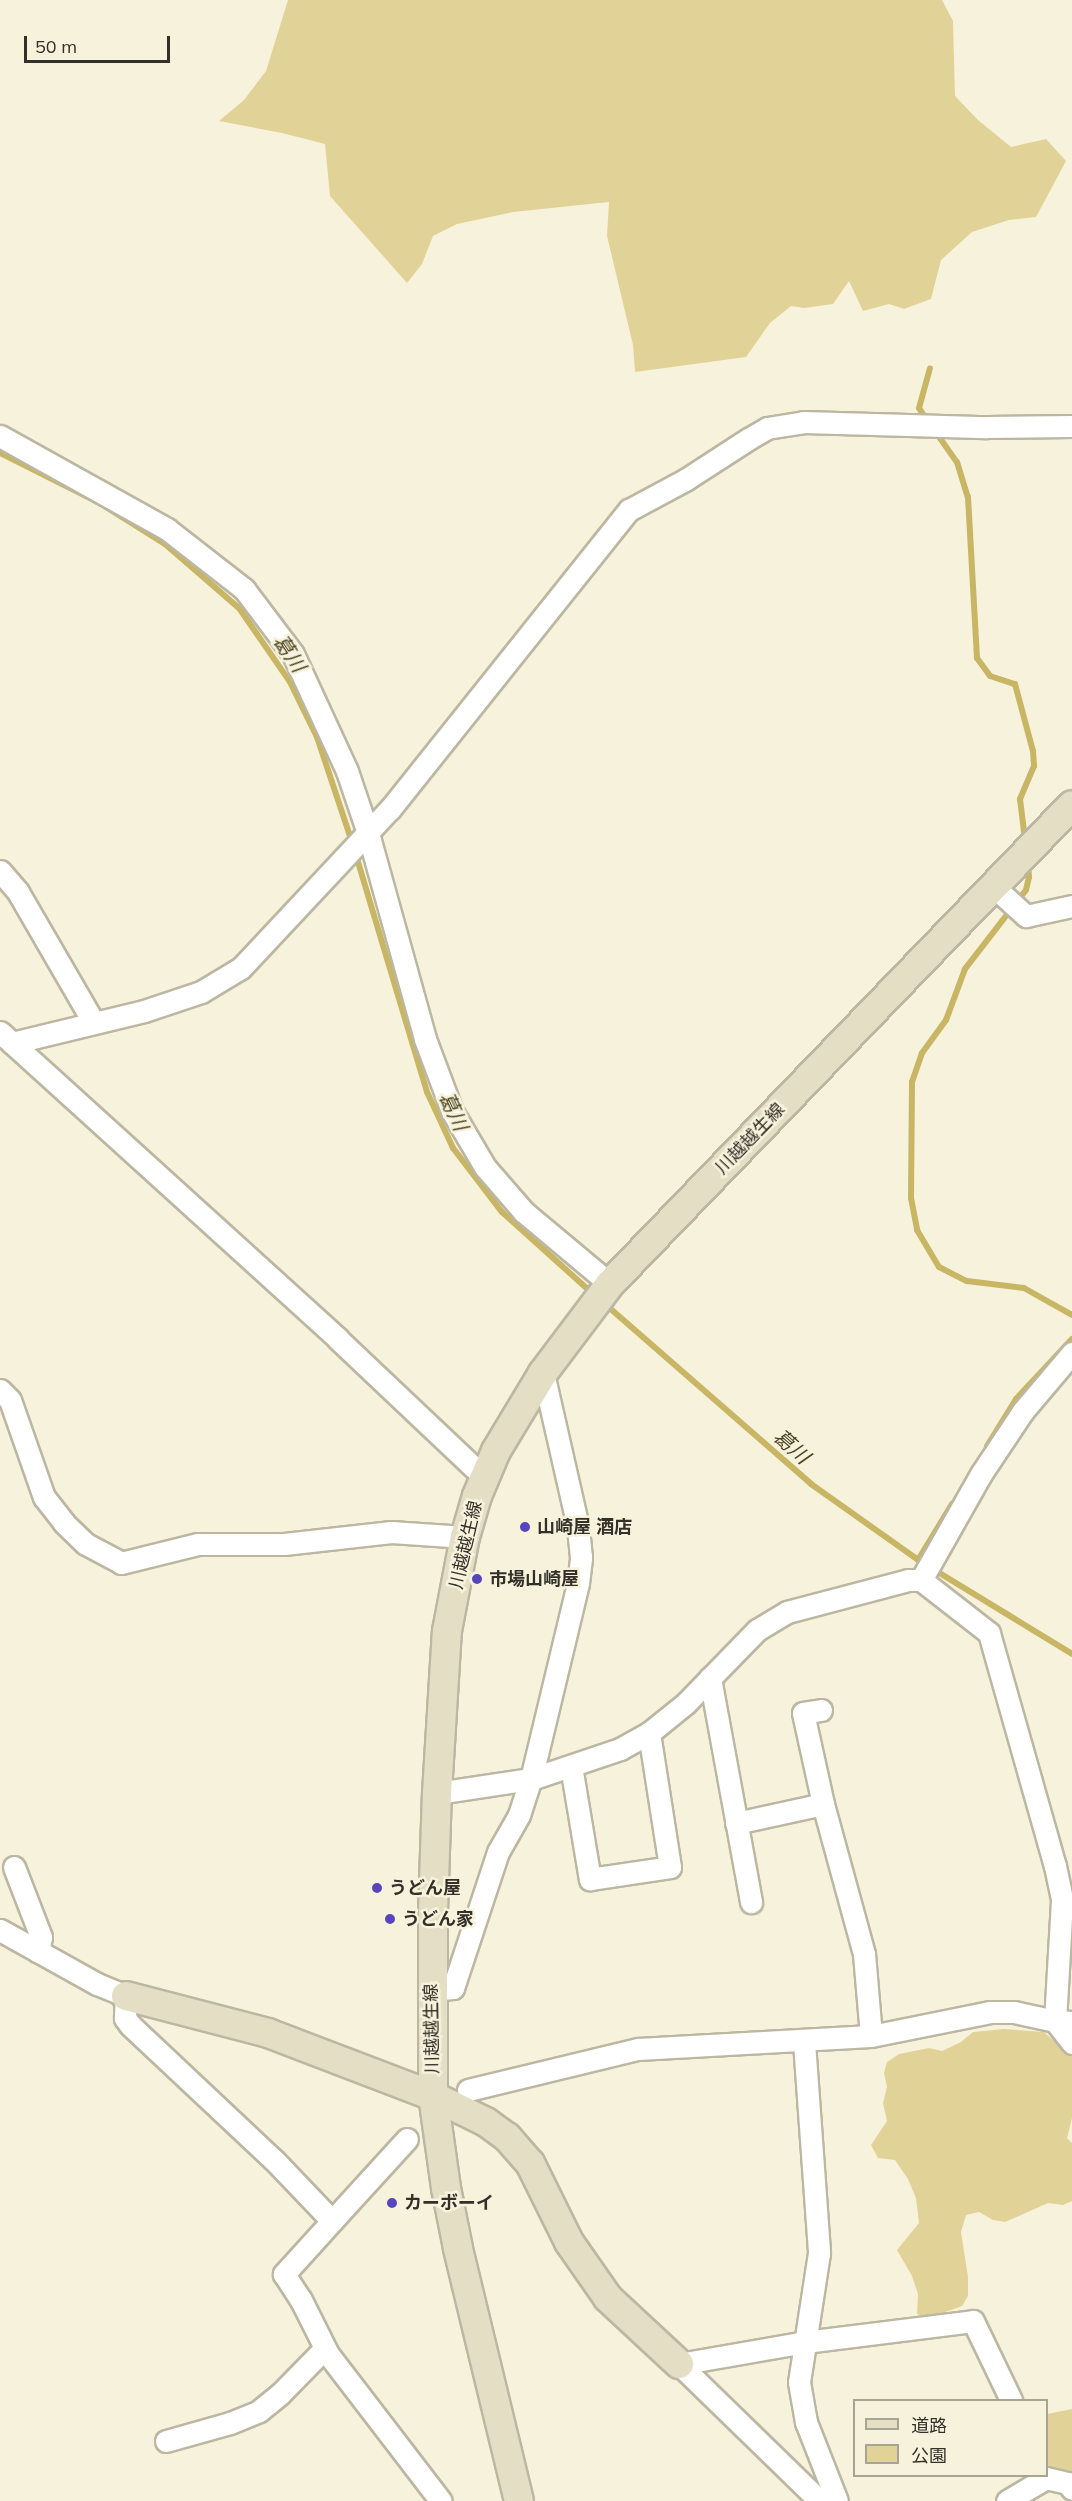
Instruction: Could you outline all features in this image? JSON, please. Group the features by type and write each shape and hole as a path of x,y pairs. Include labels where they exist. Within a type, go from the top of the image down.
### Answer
{"main road":[{"name":"川越越生線","path":"519,2501 456,2238 433,2096 431,1990 437,1793 447,1631 465,1537 484,1477 496,1451 543,1373 603,1293 1072,805"},
{"path":"126,1996 268,2033 470,2112 507,2137 530,2163 569,2242 608,2298 678,2364"}],"street":[{"path":"6,1038 94,1023 201,992 241,968 368,833 629,510 685,480 767,428 803,422 987,427 1072,426"},
{"path":"0,436 167,529 244,589 293,654 347,771 368,833 425,1039 452,1111 484,1167 524,1212 603,1293"},
{"path":"0,871 18,892 94,1023"},
{"path":"993,886 1026,916 1072,906"},
{"path":"6,1038 268,1275 484,1477"},
{"path":"921,1580 981,1474 1023,1411 1072,1353"},
{"path":"431,1990 453,1988 498,1852 519,1815 531,1779 578,1583 581,1557 578,1527 543,1373"},
{"path":"0,1390 10,1400 44,1497 64,1523 86,1544 121,1563 198,1544 284,1544 391,1532 465,1537"},
{"path":"437,1793 531,1779 620,1749 649,1733 686,1703 757,1630 787,1612 908,1580 921,1580 989,1633 1055,1866 1062,1900 1063,2022 1072,2043"},
{"path":"710,1678 751,1902"},
{"path":"821,1710 803,1713 823,1804 864,1953 871,2036"},
{"path":"571,1766 590,1879 670,1867 649,1733"},
{"path":"736,1823 823,1804"},
{"path":"14,1867 41,1937 38,1952"},
{"path":"0,1930 38,1952 126,1996 124,2010 130,2025 274,2160 332,2221"},
{"path":"468,2090 638,2049 804,2042 871,2036 990,2012 1014,2012 1063,2022"},
{"path":"804,2042 819,2253 799,2382 806,2422 837,2501"},
{"path":"407,2139 284,2274 302,2300 324,2348 441,2501"},
{"path":"678,2364 805,2342 973,2321 1011,2399"},
{"path":"166,2440 230,2423 259,2411 280,2394 324,2348"},
{"path":"678,2364 820,2501"},
{"path":"1007,2501 1045,2477 1068,2483 1072,2489"}],"green space":[{"path":"288,0 942,0 953,21 955,96 978,120 1011,147 1046,139 1066,161 1036,217 1009,220 972,232 941,260 931,299 904,309 889,304 863,311 849,281 833,304 804,308 791,306 770,323 746,357 635,372 633,345 607,236 609,202 513,212 457,224 433,236 422,264 407,283 330,196 325,144 219,121 244,100 266,71"},
{"path":"1004,2029 1044,2032 1072,2056 1072,2118 1067,2138 1072,2143 1072,2201 1063,2205 1048,2203 1005,2222 993,2220 979,2212 966,2215 961,2232 968,2277 968,2296 962,2306 929,2318 917,2314 918,2294 912,2276 897,2250 919,2223 916,2198 908,2179 895,2160 878,2158 871,2145 887,2121 883,2103 887,2087 884,2073 887,2062 899,2054 929,2048 942,2051 961,2042 973,2032"},
{"path":"1072,2409 1072,2480 1052,2474 1048,2465 1048,2414"}],"waterway":[{"path":"927,420 919,408 930,368"},
{"path":"935,431 957,462 968,497 977,658 990,676 1015,684 1033,751 1034,766 1020,799 1025,840"},
{"name":"葛川","path":"0,453 98,502 165,544 239,608 290,682 317,737 352,842"},
{"name":"葛川","path":"355,852 427,1092 453,1148 502,1212 592,1293"},
{"path":"1028,865 1029,877 1026,890 965,969 946,1020 922,1053 912,1082 911,1198 917,1230 939,1267 967,1281 1024,1288 1072,1315"},
{"name":"葛川","path":"605,1304 811,1484 924,1564"},
{"path":"987,1446 1016,1399 1072,1339"},
{"path":"918,1560 952,1504"},
{"name":"葛川","path":"933,1569 1072,1654"}],"place":[{"name":"山崎屋 酒店","path":"525,1527"},
{"name":"市場山崎屋","path":"477,1579"},
{"name":"うどん屋","path":"377,1888"},
{"name":"うどん家","path":"390,1919"},
{"name":"カーボーイ","path":"392,2203"}]}
